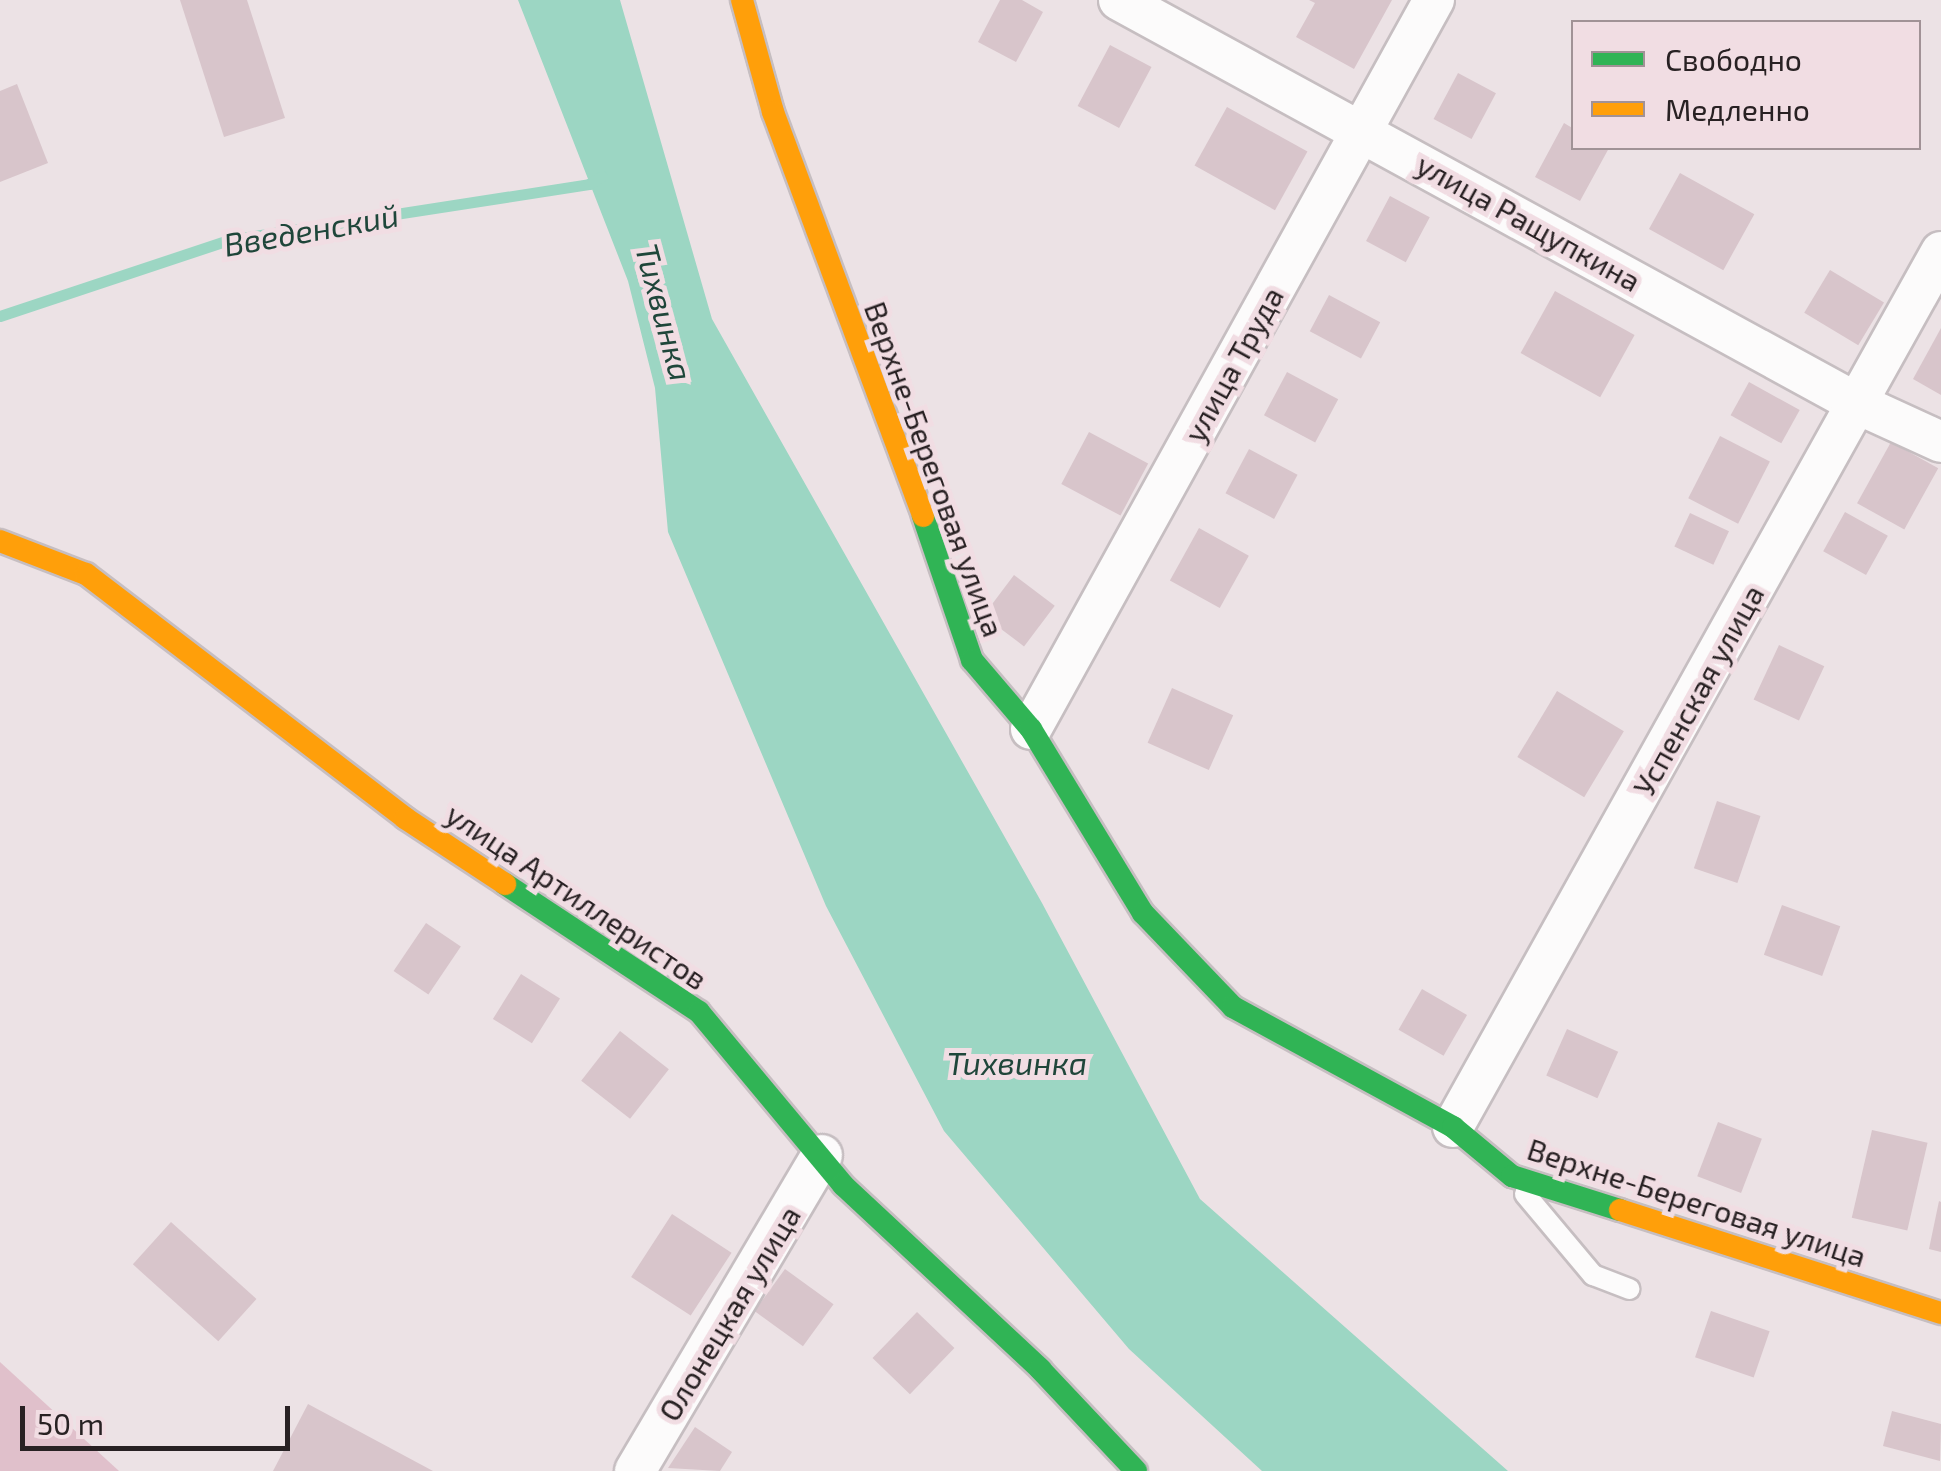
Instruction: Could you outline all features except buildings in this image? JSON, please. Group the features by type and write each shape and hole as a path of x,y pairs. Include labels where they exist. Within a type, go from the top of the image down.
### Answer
{"street":[{"name":"Верхне-Береговая улица","path":"742,0 773,112 888,413 972,660 1031,728 1143,912 1233,1007 1454,1127 1512,1176 1941,1313"},
{"name":"улица Ращупкина","path":"1120,0 1858,404 1941,442"},
{"name":"улица Труда","path":"1031,728 1434,0"},
{"name":"Успенская улица","path":"1454,1127 1941,252"},
{"name":"улица Артиллеристов","path":"0,540 86,574 405,818 699,1012 822,1155 843,1185 1040,1369 1136,1471"},
{"name":"Олонецкая улица","path":"636,1471 822,1155"}],"lane":[{"path":"1512,1176 1592,1275 1628,1289"}],"shaded area":[{"path":"0,1362 119,1471 0,1471"}],"water":[{"name":"Тихвинка","path":"518,0 620,0 712,319 1042,903 1200,1199 1508,1471 1262,1471 1129,1349 944,1131 826,906 668,532 655,388 628,281"}],"waterway":[{"name":"Введенский","path":"0,316 228,240 589,184 602,176"}],"traffic: fast":[{"path":"923,516 972,660 1031,729 1143,913 1233,1007 1453,1127 1512,1176 1620,1210"},
{"path":"505,884 699,1012 843,1185 1040,1369 1136,1471"}],"traffic: slow":[{"path":"742,0 773,112 923,516"},
{"path":"0,541 86,574 405,818 505,884"},
{"path":"1620,1210 1941,1313"}]}
